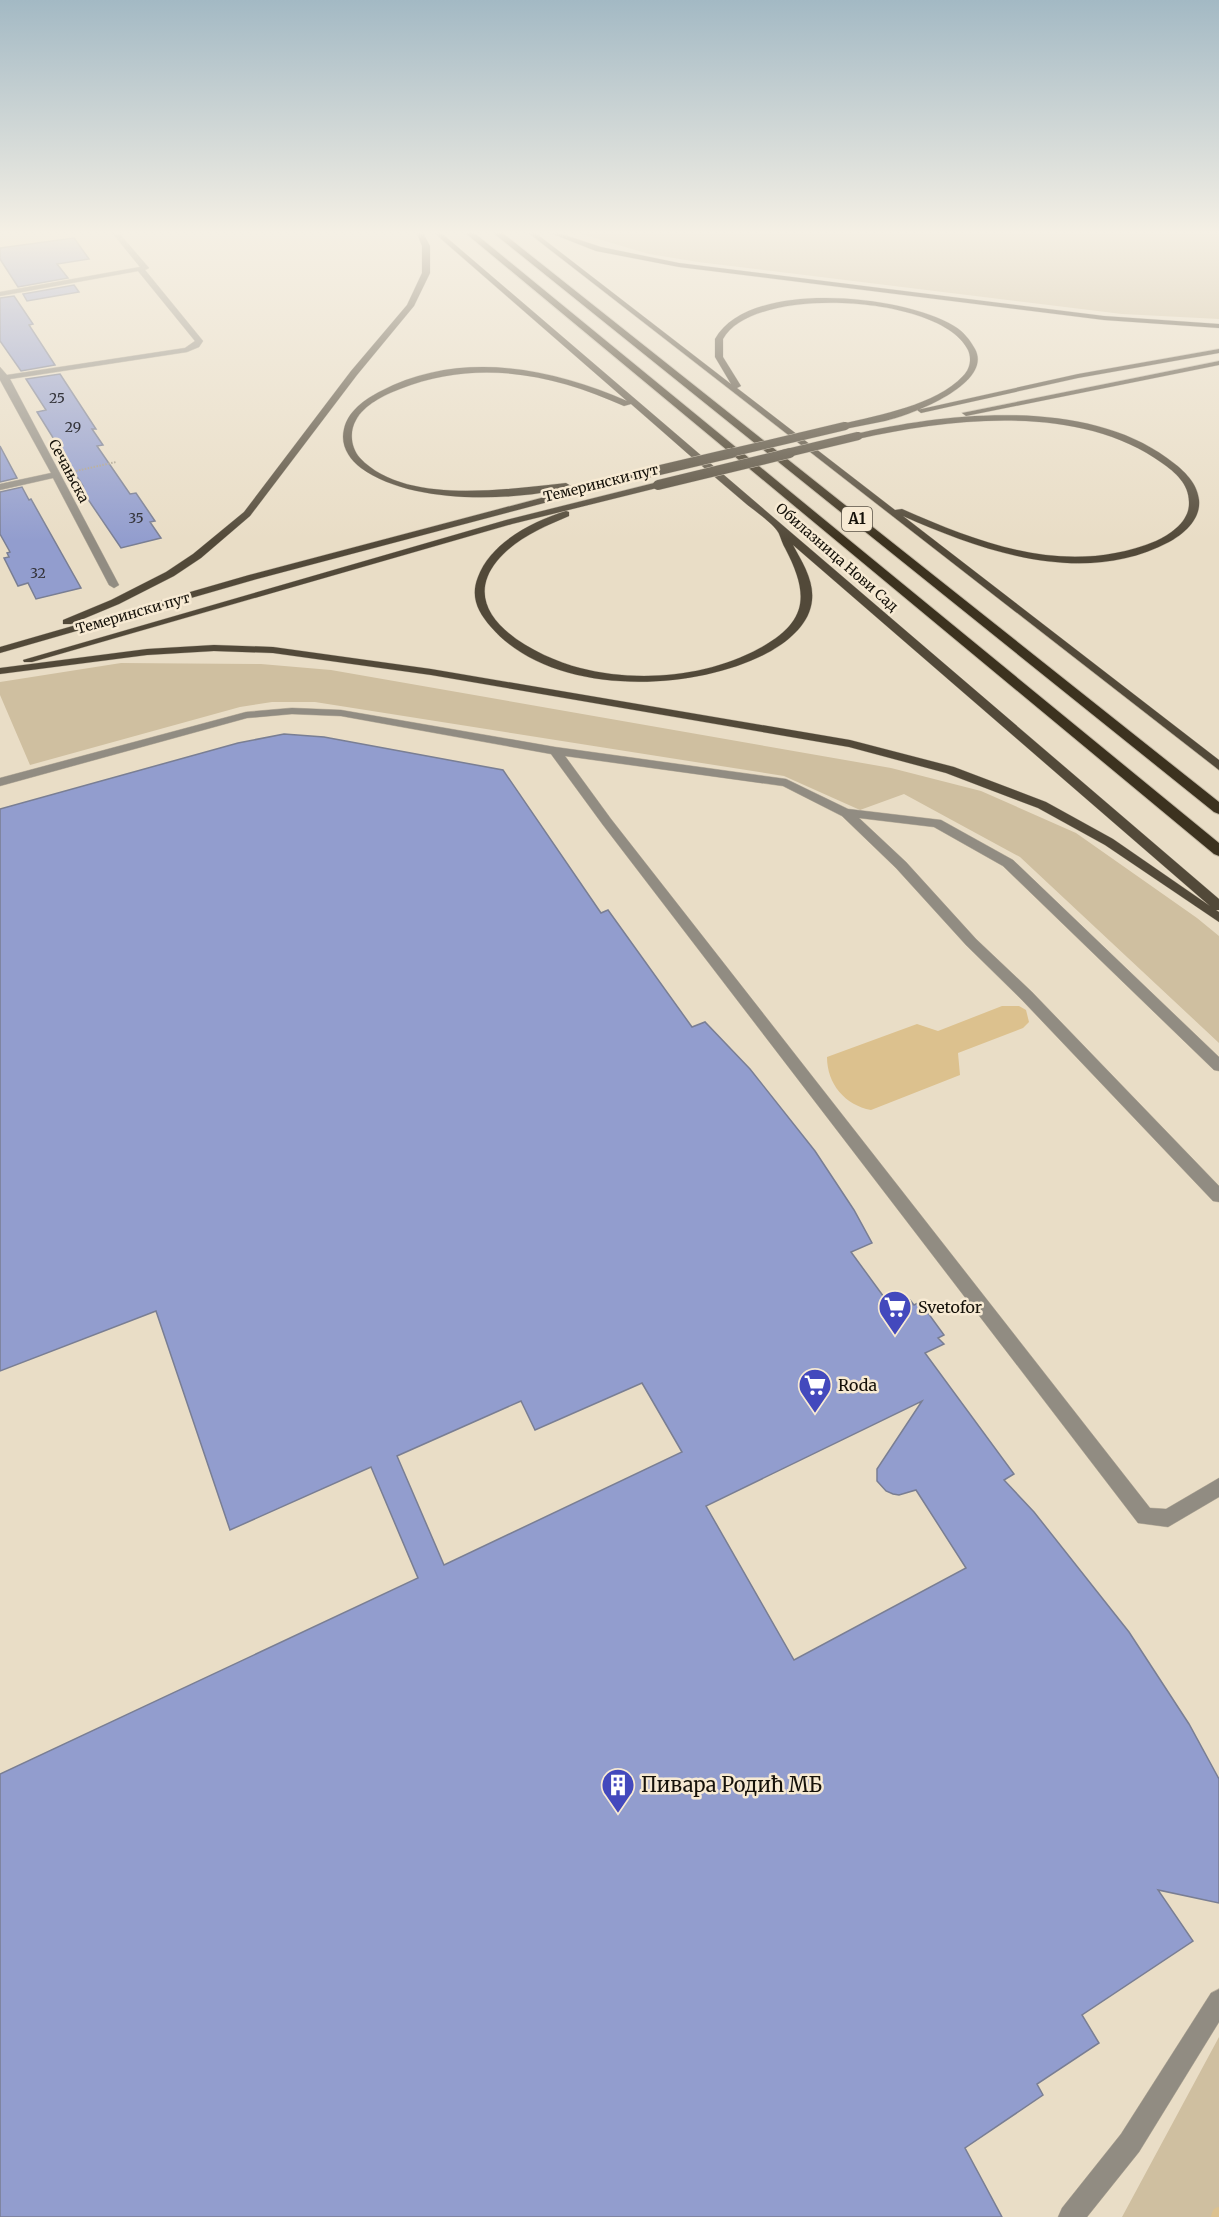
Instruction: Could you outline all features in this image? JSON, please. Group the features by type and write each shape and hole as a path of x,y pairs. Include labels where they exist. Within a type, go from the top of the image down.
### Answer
{"highway":[{"name":"A1","path":"592,334 1219,851"},
{"name":"A1","path":"625,334 1219,809"}],"main road":[{"path":"0,649 146,587 197,556 247,514 387,334"},
{"name":"Обилазница Нови Сад","path":"554,334 1219,906"},
{"path":"663,334 1219,766"},
{"path":"723,334 717,348 722,364 746,398"},
{"path":"882,419 953,387 967,377 974,366 975,356 971,345 960,334"},
{"name":"Темерински пут","path":"0,649 253,577 643,474 845,426 1078,376 1219,351"},
{"name":"Темерински пут","path":"0,670 212,605 607,495 904,425 1219,363"},
{"path":"620,480 507,492 463,494 426,490 392,481 362,465 351,452 347,434 356,414 380,395 419,379 475,370 522,371 567,379 604,393 646,414"},
{"path":"874,499 974,543 1012,553 1054,559 1108,557 1142,550 1169,539 1185,525 1193,512 1194,496 1191,488 1170,463 1148,449 1104,431 1065,422 1026,418 904,425"},
{"path":"607,495 535,528 511,542 485,569 480,589 482,609 497,631 507,640 533,656 592,674 657,679 694,675 747,660 778,643 795,628 807,601 802,573 780,528"},
{"path":"0,670 147,652 214,648 273,650 431,672 850,744 950,770 1042,805 1109,842 1219,918"}],"street":[{"path":"1,374 69,369 186,350 199,341 195,334"},
{"name":"Сечањска","path":"1,374 114,585"},
{"path":"0,487 56,475"},
{"path":"0,782 237,717 292,711 341,713 555,751 786,783 846,813 901,866 971,942 1027,996 1219,1196"},
{"path":"555,751 607,822 1145,1517 1168,1518 1219,1487"},
{"path":"846,813 937,822 1008,863 1219,1066"},
{"path":"1071,2217 1130,2143 1219,2001"}],"path":[{"path":"56,475 116,462"}],"shaded area":[{"path":"121,663 261,664 331,670 891,768 981,791 1076,833 1219,936 1219,1043 1020,857 904,794 860,810 784,776 315,702 272,702 240,707 30,765 0,695 0,682"},
{"path":"1002,1006 1019,1006 1026,1010 1029,1022 1023,1028 958,1053 960,1075 871,1110 846,1098 839,1092 830,1076 827,1057 917,1024 938,1031"},
{"path":"1219,2037 1219,2217 1122,2217"}],"building":[{"path":"0,334 35,334 55,365 21,371 0,341"},
{"path":"60,374 96,429 92,429 103,445 97,446 130,494 136,493 155,521 150,522 161,538 121,548 81,489 80,486 83,486 37,412 46,410 26,379"},
{"path":"0,446 17,478 0,482"},
{"path":"22,487 81,588 36,599 28,583 18,586 4,558 9,557 7,553 10,552 0,534 0,492"},
{"path":"284,734 324,737 503,770 601,913 608,910 692,1027 705,1022 750,1069 815,1151 854,1210 872,1243 851,1252 892,1308 910,1300 914,1305 920,1302 944,1335 938,1338 944,1344 925,1353 1014,1474 1004,1480 1034,1512 1129,1632 1189,1724 1219,1779 1219,1903 1158,1890 1193,1941 1082,2015 1099,2043 1037,2084 1043,2095 965,2148 1002,2217 0,2217 0,1774 418,1578 371,1467 230,1530 156,1311 0,1371 0,809 238,743","holes":["642,1383 682,1452 444,1565 397,1456 521,1401 535,1430","922,1401 877,1469 877,1481 886,1491 893,1494 899,1495 916,1490 966,1568 794,1660 706,1506"]}],"place":[{"name":"Svetofor","path":"895,1336"},
{"name":"Roda","path":"815,1414"},
{"name":"Пивара Родић МБ","path":"618,1814"}]}
